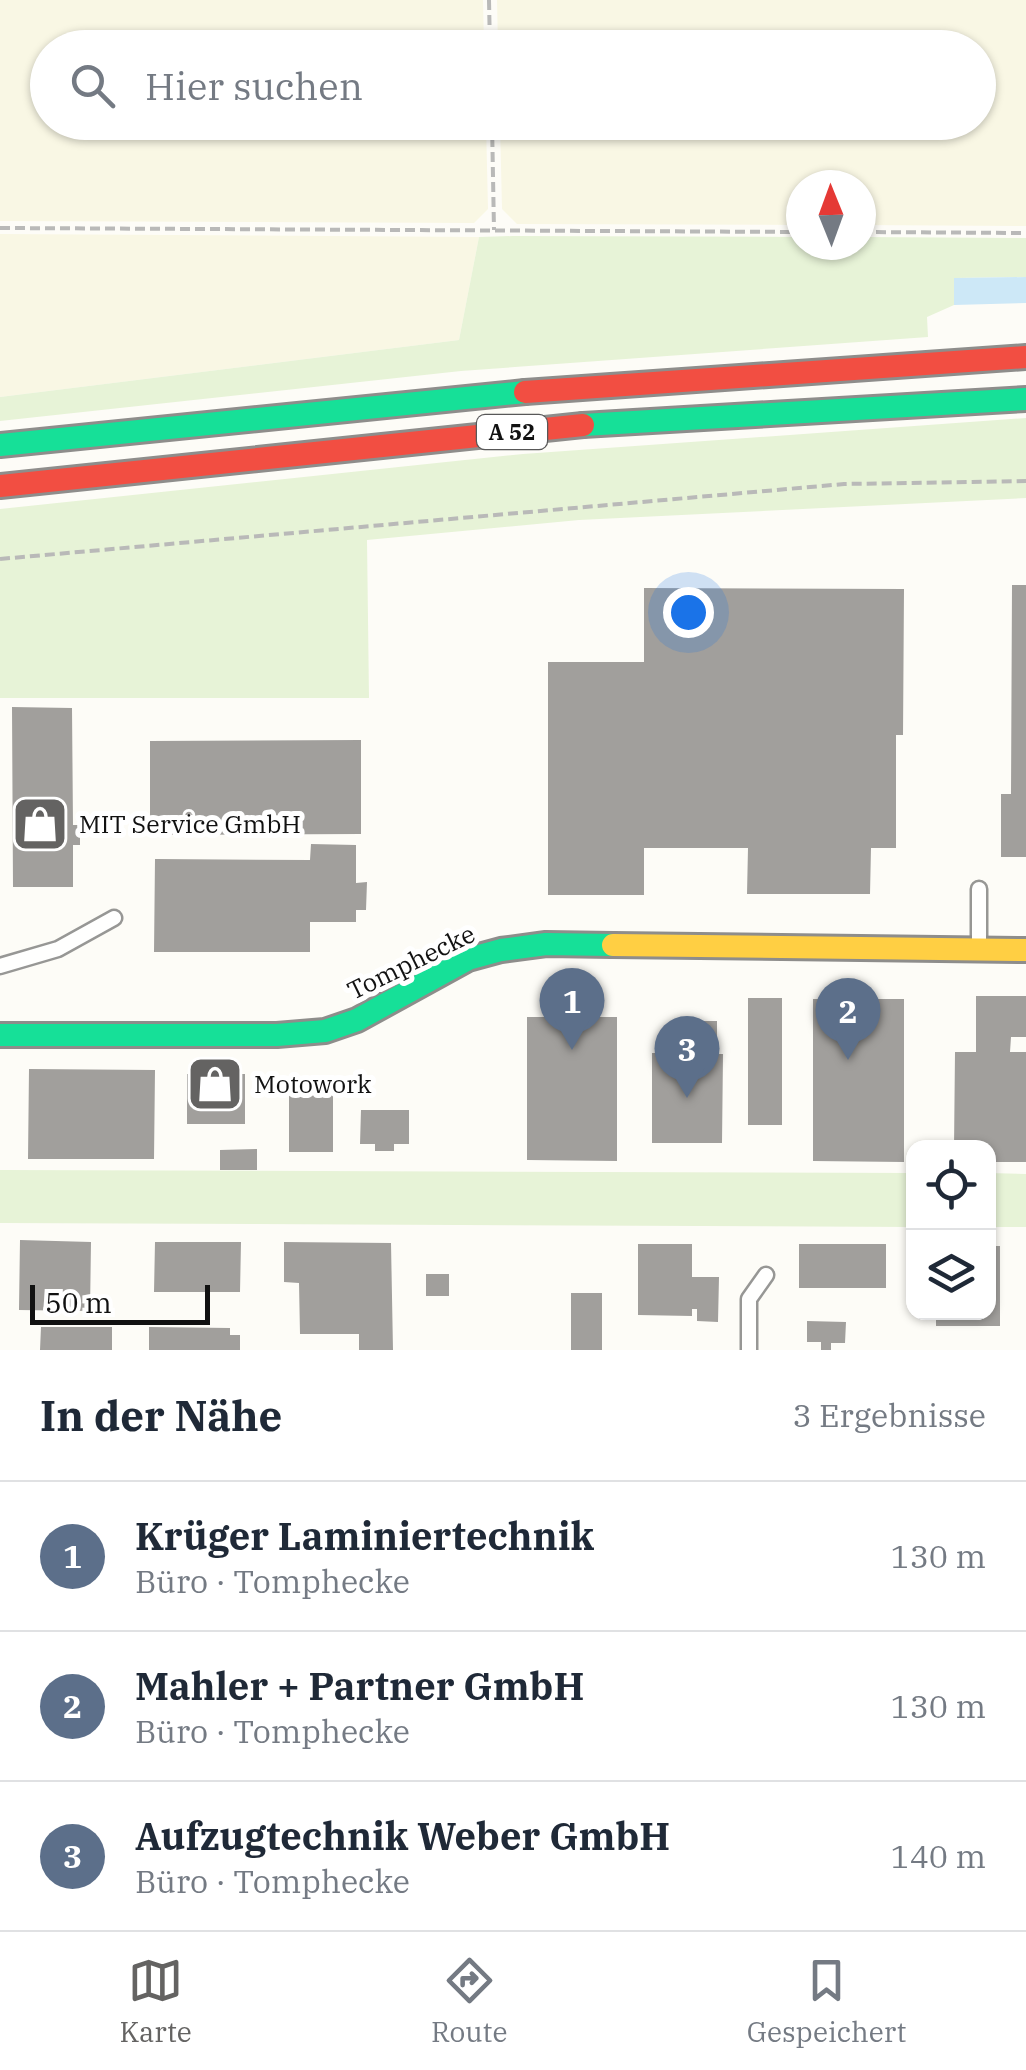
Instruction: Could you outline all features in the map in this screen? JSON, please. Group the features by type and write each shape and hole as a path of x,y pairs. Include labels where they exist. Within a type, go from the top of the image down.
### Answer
{"main road":[{"name":"A 52","path":"0,445 452,397 780,371 1026,358"},
{"name":"A 52","path":"0,486 596,424 1026,399"},
{"name":"Tomphecke","path":"0,1035 277,1035 325,1031 357,1020 468,959 546,944 1026,950"}],"lane":[{"path":"979,889 979,950"},
{"path":"0,966 58,948 114,918"},
{"path":"748,1350 749,1299 766,1274"}],"path":[{"path":"489,0 490,30"},
{"path":"492,140 494,230"},
{"path":"0,228 786,232"},
{"path":"876,232 1026,233"},
{"path":"0,559 844,484 1026,481"}],"shaded area":[{"path":"0,0 483,0 484,30 30,30 30,140 486,140 488,209 474,223 0,221"},
{"path":"497,0 1026,0 1026,226 876,225 876,170 786,170 786,225 517,224 502,209 500,140 996,140 996,30 498,30"},
{"path":"0,234 479,237 459,340 0,397"}],"green space":[{"path":"479,237 786,237 786,260 876,260 876,237 1026,238 1026,277 955,278 954,305 927,317 928,337 461,371 0,421 0,397 459,340"},
{"path":"1026,418 1026,498 579,520 367,540 369,698 0,698 0,509 523,454"},
{"path":"0,1170 906,1173 906,1227 0,1223"},
{"path":"996,1173 1026,1174 1026,1227 996,1227"}],"water":[{"path":"1026,277 1026,303 954,305 954,278"}],"building":[{"path":"1012,585 1026,585 1026,857 1001,857 1001,794 1011,794"},
{"path":"644,588 904,589 903,735 896,735 896,848 871,848 870,894 747,894 748,848 644,848 644,895 548,895 548,662 644,662"},
{"path":"12,707 72,708 73,825 80,825 80,845 73,845 73,887 13,887"},
{"path":"361,740 361,834 150,835 150,741"},
{"path":"311,844 356,845 356,883 367,882 366,910 356,910 356,922 310,922 310,952 154,952 155,859 310,860"},
{"path":"976,996 1026,996 1026,1037 1011,1037 1010,1052 1026,1052 1026,1162 996,1162 996,1140 954,1140 955,1052 976,1052"},
{"path":"748,998 782,998 782,1125 748,1125"},
{"path":"813,999 904,999 904,1162 813,1161"},
{"path":"527,1017 617,1017 617,1161 527,1160"},
{"path":"696,1021 717,1021 717,1054 723,1054 722,1143 652,1143 652,1053 696,1053"},
{"path":"29,1069 155,1070 154,1159 28,1159"},
{"path":"187,1074 245,1074 245,1124 187,1124"},
{"path":"289,1076 333,1077 333,1152 289,1152"},
{"path":"361,1110 409,1110 409,1144 394,1144 394,1151 375,1151 375,1144 360,1144"},
{"path":"257,1149 257,1170 220,1170 220,1150"},
{"path":"20,1240 91,1242 90,1311 19,1310"},
{"path":"155,1242 241,1242 240,1292 154,1292"},
{"path":"284,1242 391,1243 393,1350 359,1350 359,1334 300,1334 299,1283 284,1282"},
{"path":"638,1244 692,1244 692,1277 719,1277 718,1322 697,1321 697,1309 692,1309 692,1316 638,1315"},
{"path":"799,1244 886,1244 886,1288 799,1288"},
{"path":"996,1246 1000,1246 1000,1326 936,1326 936,1320 996,1320"},
{"path":"426,1274 449,1274 449,1296 426,1296"},
{"path":"571,1293 602,1293 602,1350 571,1350"},
{"path":"807,1321 846,1322 845,1343 831,1343 831,1350 821,1350 821,1342 807,1342"},
{"path":"41,1327 112,1327 112,1350 40,1350"},
{"path":"149,1327 230,1328 230,1335 240,1335 240,1350 149,1350"}],"traffic: fast":[{"path":"0,445 525,392"},
{"path":"583,425 1026,399"},
{"path":"0,1035 277,1035 325,1031 357,1020 468,959 546,944 613,945"}],"traffic: slow":[{"path":"613,945 1026,950"}],"traffic: jam":[{"path":"525,392 1026,357"},
{"path":"0,486 583,425"}],"place":[{"name":"MIT Service GmbH","path":"40,824"},
{"name":"Krüger Laminiertechnik","path":"572,1050"},
{"name":"Mahler + Partner GmbH","path":"848,1060"},
{"name":"Motowork","path":"215,1084"},
{"name":"Aufzugtechnik Weber GmbH","path":"687,1098"}]}
